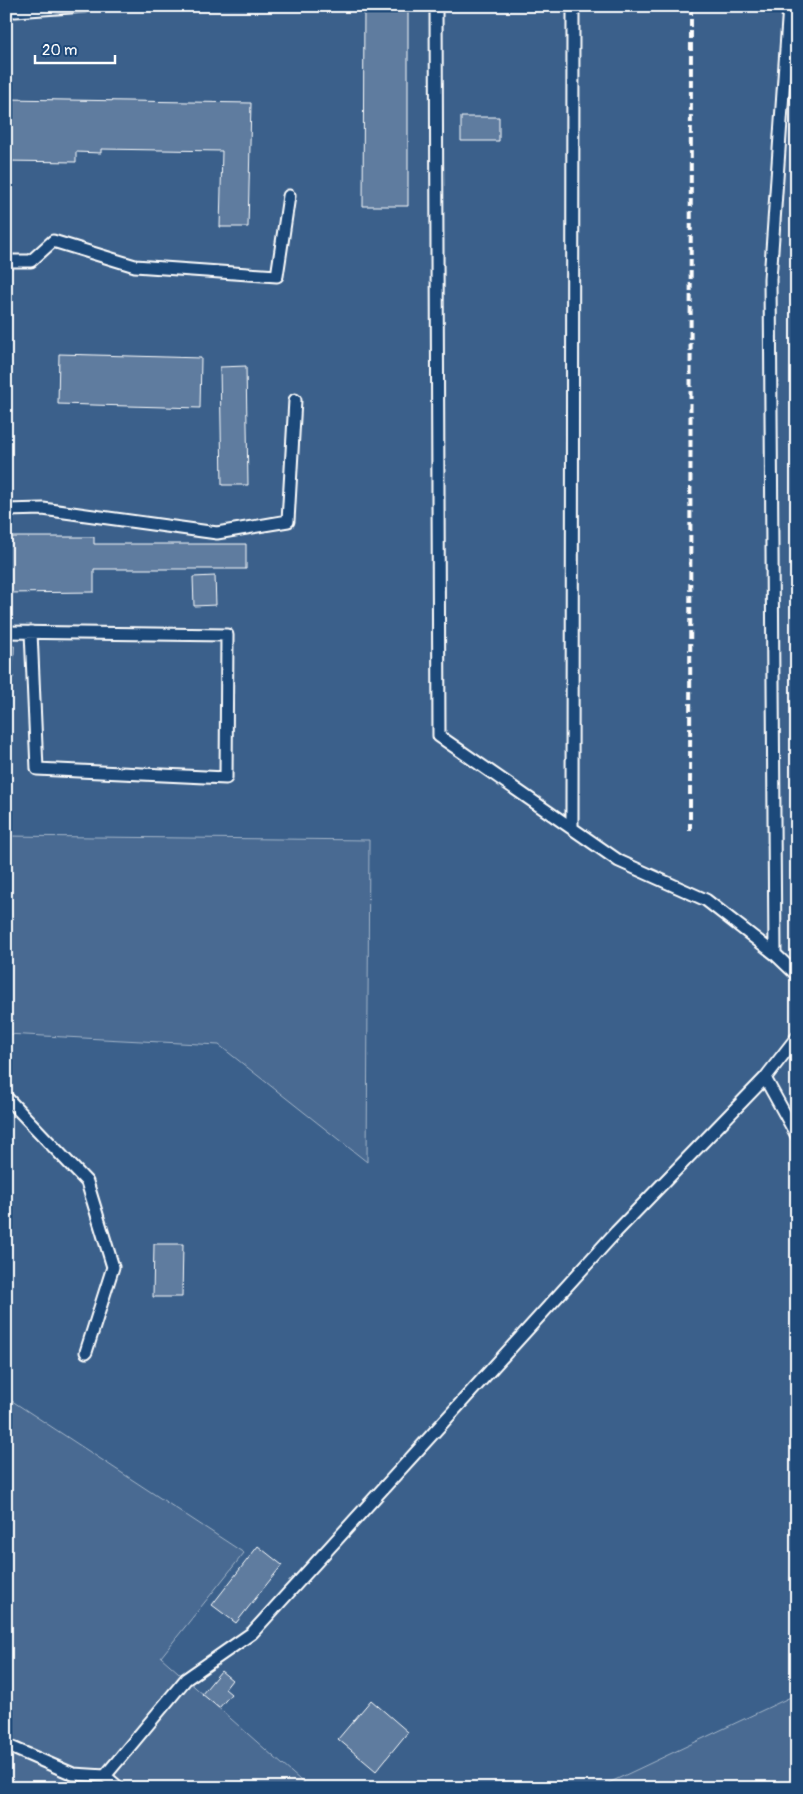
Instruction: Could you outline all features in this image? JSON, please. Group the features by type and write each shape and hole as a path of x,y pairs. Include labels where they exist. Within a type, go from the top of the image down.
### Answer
{"lane":[{"path":"15,6 15,11 85,6"},
{"path":"436,6 438,736 572,826 619,861 706,900 775,954 797,976"},
{"path":"572,826 573,6"},
{"path":"775,954 770,279 791,8"},
{"path":"6,261 31,261 53,240 135,266 277,276 289,196"},
{"path":"6,510 43,509 217,533 288,521 295,400"},
{"path":"6,632 31,632 227,635 226,778 37,769 31,632"},
{"path":"105,1776 186,1679 252,1633 610,1240 766,1078 797,1037"},
{"path":"766,1078 797,1136"},
{"path":"6,1097 87,1182 93,1200 113,1267 86,1352"},
{"path":"6,1745 73,1774 105,1776 119,1788"}],"shaded area":[{"path":"6,6 797,6 797,1694 598,1788 309,1788 161,1657 243,1553 6,1397 6,1034 219,1045 367,1162 369,840 6,836"},
{"path":"6,836 369,840 367,1162 219,1045 6,1034"},
{"path":"6,1397 244,1553 161,1657 309,1788 6,1788"},
{"path":"797,1694 797,1788 598,1788"}],"building":[{"path":"364,6 408,6 408,206 363,206"},
{"path":"6,99 251,103 248,227 220,227 222,151 101,149 101,153 76,152 76,162 6,161"},
{"path":"461,117 499,117 499,141 461,141"},
{"path":"59,354 201,358 200,408 58,404"},
{"path":"246,366 248,485 222,485 220,367"},
{"path":"6,537 94,537 94,544 246,544 246,569 94,569 94,592 6,593"},
{"path":"215,576 216,605 194,606 193,577"},
{"path":"6,646 14,646 13,678 6,678"},
{"path":"6,767 11,767 10,807 6,807"},
{"path":"154,1244 183,1244 182,1297 153,1297"},
{"path":"258,1546 282,1565 236,1623 212,1605"},
{"path":"221,1671 232,1680 225,1689 231,1694 219,1708 202,1694"},
{"path":"371,1700 408,1732 376,1771 338,1739"}],"railway":[{"path":"690,831 691,6"}]}
